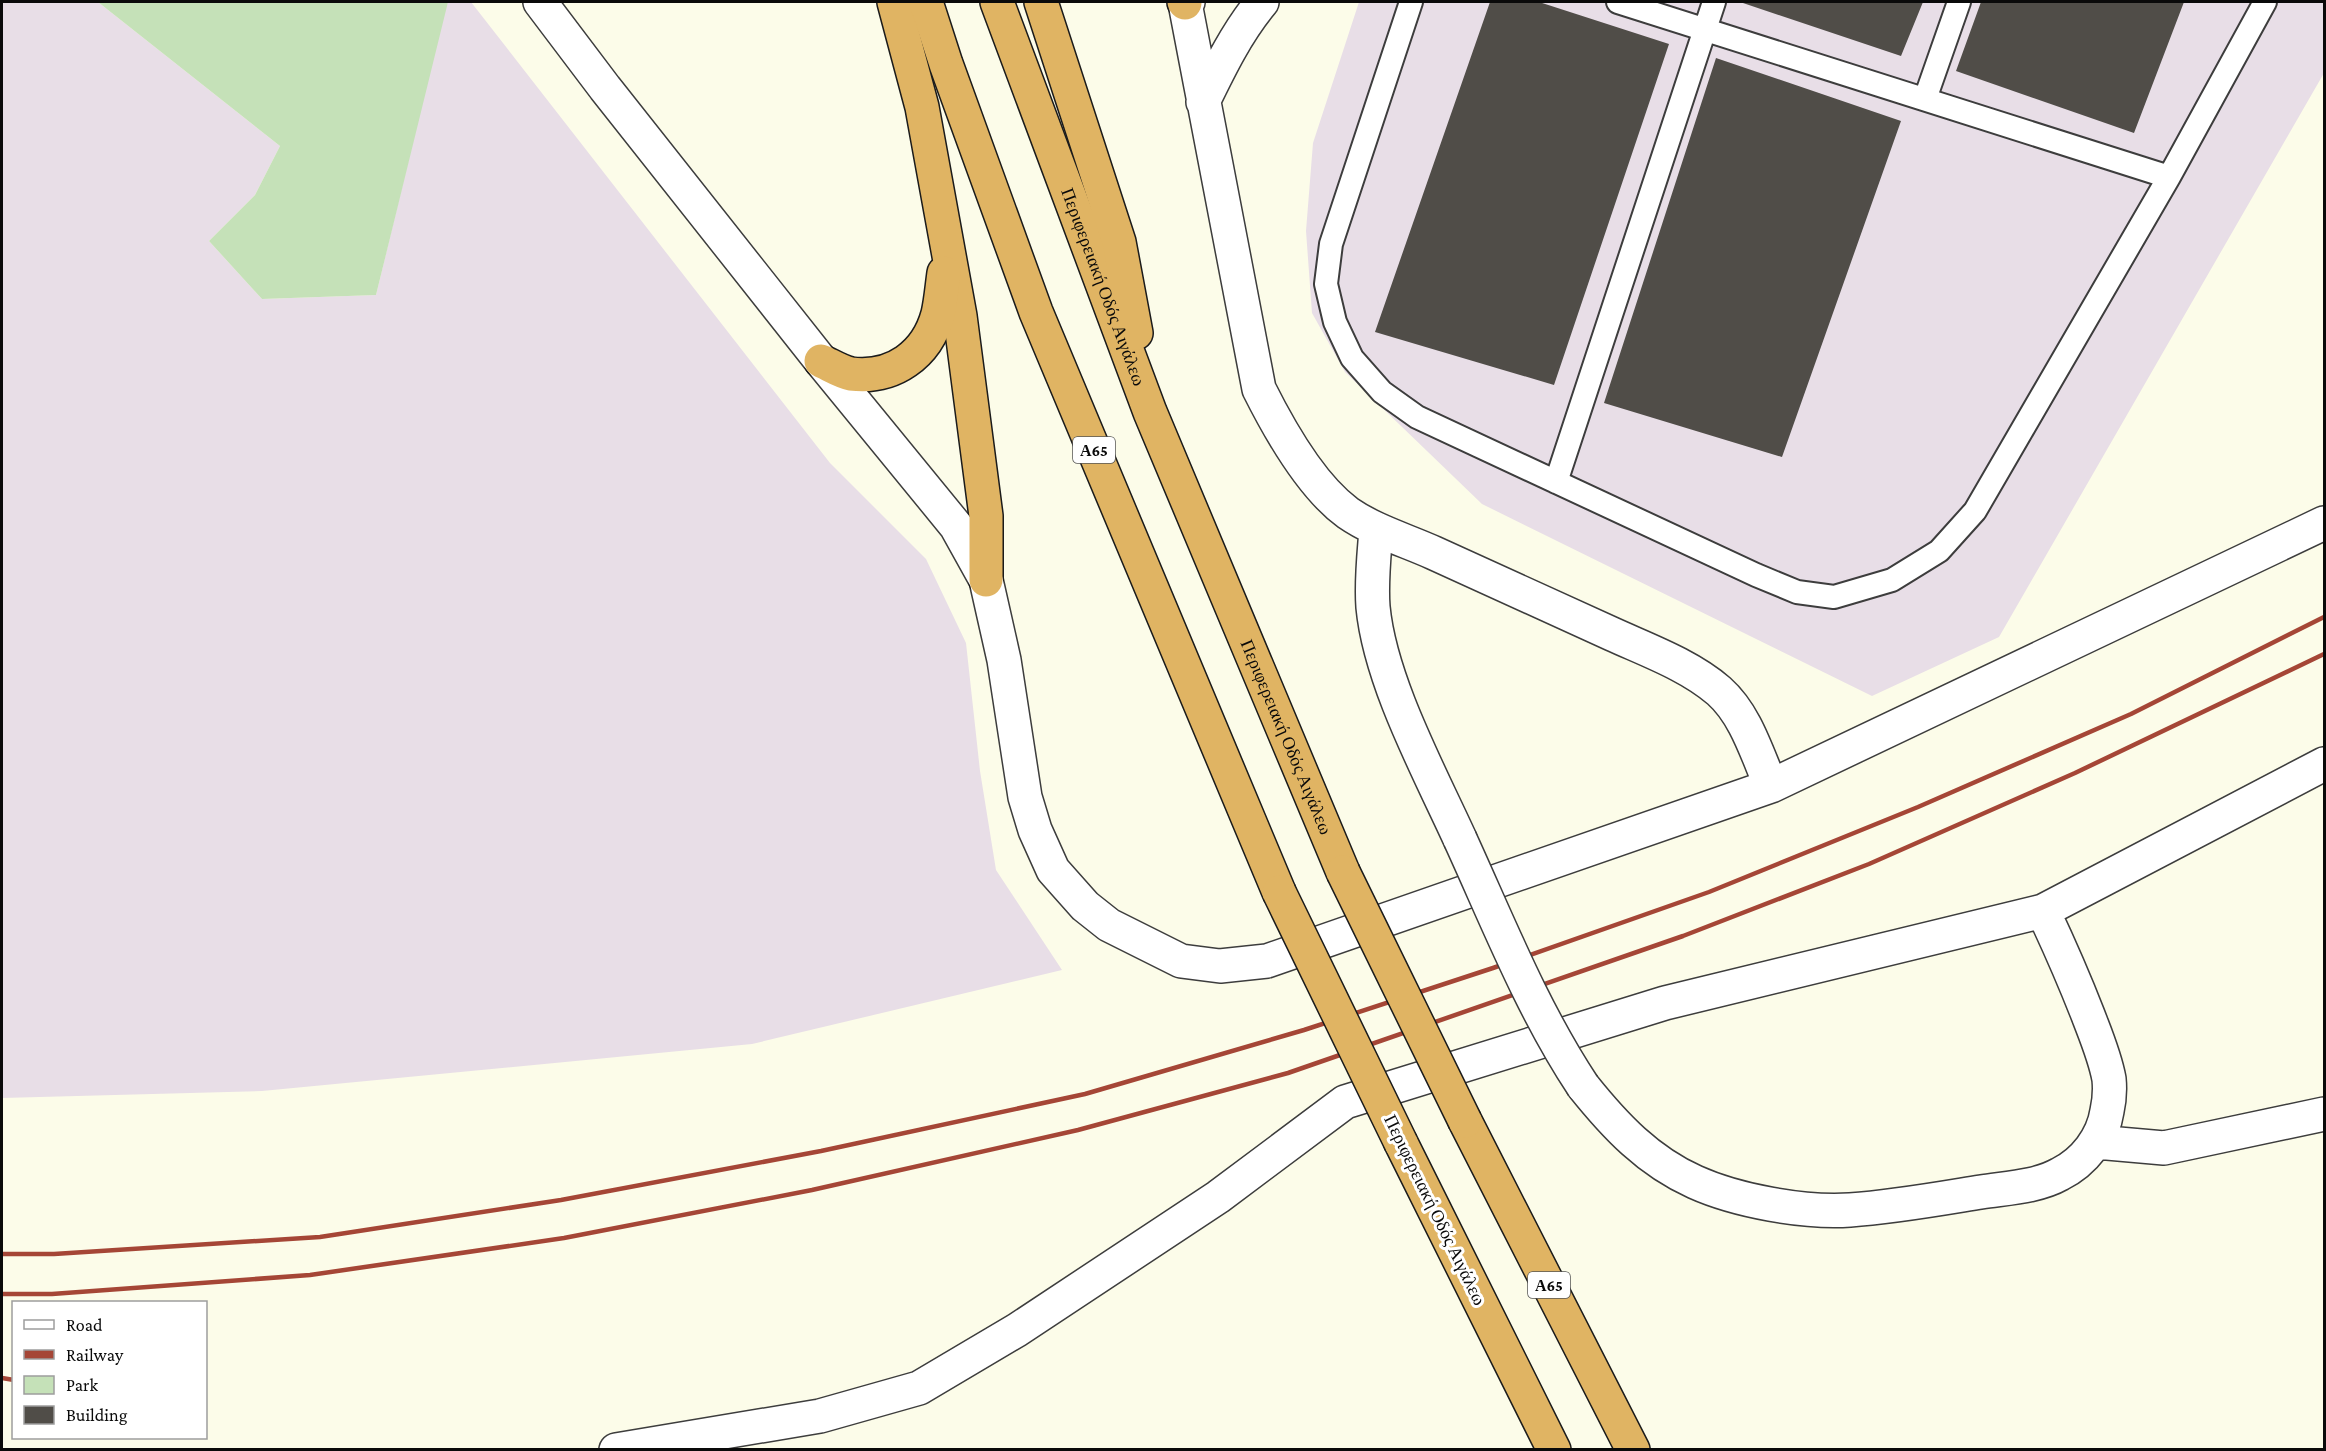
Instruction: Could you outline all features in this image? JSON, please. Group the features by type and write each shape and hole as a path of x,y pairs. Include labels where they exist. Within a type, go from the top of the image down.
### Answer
{"highway":[{"path":"894,2 922,107 960,316 986,516 986,580"},
{"name":"Περιφερειακή Οδός Αιγάλεω","path":"926,2 946,64 1036,312 1280,892 1401,1143 1554,1449"},
{"name":"Περιφερειακή Οδός Αιγάλεω","path":"997,2 1150,412 1343,872 1465,1121 1633,1449"},
{"path":"1041,2 1119,242 1150,412"},
{"path":"821,361 849,374 878,374 905,363 926,342 938,315 944,274 945,232"}],"street":[{"path":"540,2 605,88 821,361 956,526 986,580 1004,660 1025,797 1035,830 1053,870 1085,906 1109,925 1181,962 1220,966 1267,961 1771,786 2325,523"},
{"path":"1186,2 1203,102 1259,389 1275,422 1300,461 1347,512 1376,530 1426,550 1657,654 1696,675 1719,691 1736,709 1771,786"},
{"path":"1203,102 1227,54 1249,17 1262,2"},
{"path":"1376,530 1372,575 1373,609 1378,638 1389,675 1405,716 1538,1009 1558,1048 1583,1086 1611,1121 1652,1159 1695,1182 1741,1199 1795,1207 1848,1210 1906,1204 2035,1183 2059,1175 2080,1161 2096,1142 2107,1113 2109,1081 2100,1045 2073,976 2043,910"},
{"path":"616,1449 820,1416 919,1388 1017,1330 1208,1203 1345,1102 1665,1003 2043,910 2325,764"},
{"path":"2096,1142 2164,1148 2325,1114"}],"lane":[{"path":"1411,2 1331,244 1326,284 1335,322 1352,358 1382,392 1417,417 1797,592 1834,597 1892,580 1939,551 1975,511 2169,177 2265,2"},
{"path":"1618,2 2169,177"},
{"path":"1556,482 1714,2"},
{"path":"1925,99 1959,2"}],"shaded area":[{"path":"2,2 98,2 280,146 255,195 209,241 262,299 376,295 444,13 448,2 471,2 830,463 926,559 966,643 980,771 996,870 1062,970 752,1044 262,1091 2,1098"},
{"path":"1359,2 2324,2 2324,73 1999,637 1872,696 1482,504 1345,372 1312,313 1306,231 1313,143"}],"green space":[{"path":"98,2 448,2 376,295 262,299 209,241 255,195 280,146"}],"building":[{"path":"1490,2 1539,2 1669,44 1554,385 1375,332"},
{"path":"1740,2 1923,2 1901,56"},
{"path":"1981,2 2184,2 2134,133 1956,71"},
{"path":"1716,58 1901,121 1782,457 1604,403"}],"railway":[{"path":"2,1254 54,1254 320,1237 561,1200 821,1151 1085,1094 1304,1030 1493,968 1709,892 1918,807 2131,714 2324,617"},
{"path":"2,1294 52,1294 310,1275 564,1238 812,1190 1078,1130 1288,1073 1683,936 1869,864 2075,773 2324,654"},
{"path":"2,1378 12,1380"}]}
